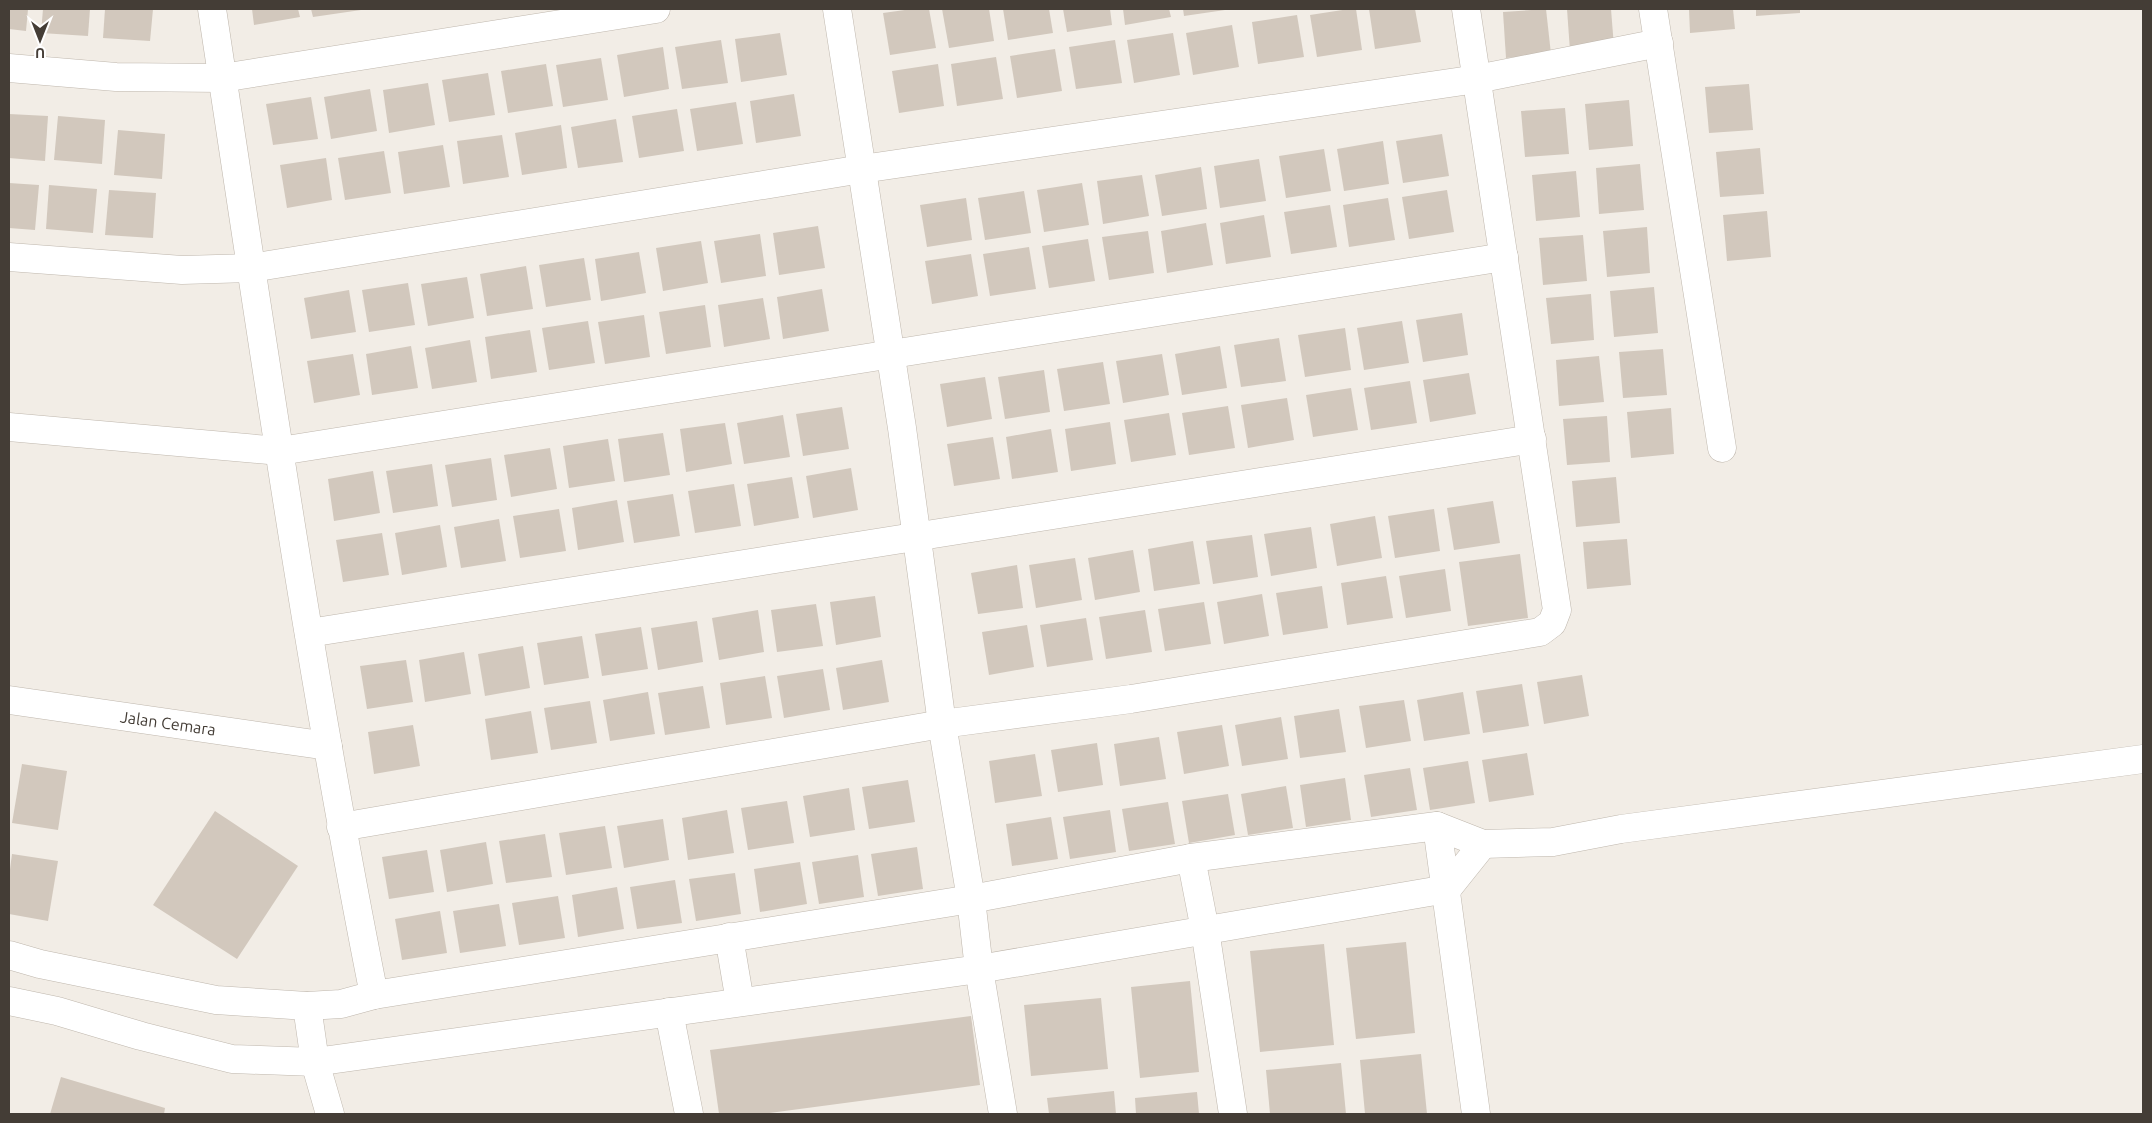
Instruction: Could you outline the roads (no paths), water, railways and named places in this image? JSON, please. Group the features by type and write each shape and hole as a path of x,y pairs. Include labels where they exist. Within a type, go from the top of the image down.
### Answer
{"street":[{"path":"212,9 251,268 340,827 374,995"},
{"path":"9,68 116,76 222,78 656,9"},
{"path":"837,9 890,353 942,724 971,899 979,968 1003,1114"},
{"path":"340,827 942,724 1131,699 1540,632 1552,623 1557,610 1466,9"},
{"path":"1653,9 1722,448"},
{"path":"9,257 182,270 251,268 862,169 1477,79 1658,43"},
{"path":"9,427 280,451 1504,257"},
{"path":"309,633 1532,439"},
{"name":"Jalan Cemara","path":"9,700 328,746"},
{"path":"9,956 49,967 216,1000 307,1006 341,1004 374,995 971,899 1191,858 1437,826 1483,844 1552,842 1621,829 2143,759"},
{"path":"1437,826 1476,1114"},
{"path":"9,1001 57,1011 141,1036 232,1059 315,1062 979,968 1446,890 1483,844"},
{"path":"1191,858 1205,930 1233,1114"},
{"path":"729,938 740,1002"},
{"path":"307,1006 315,1062 330,1114"},
{"path":"669,1012 688,1114"}]}
